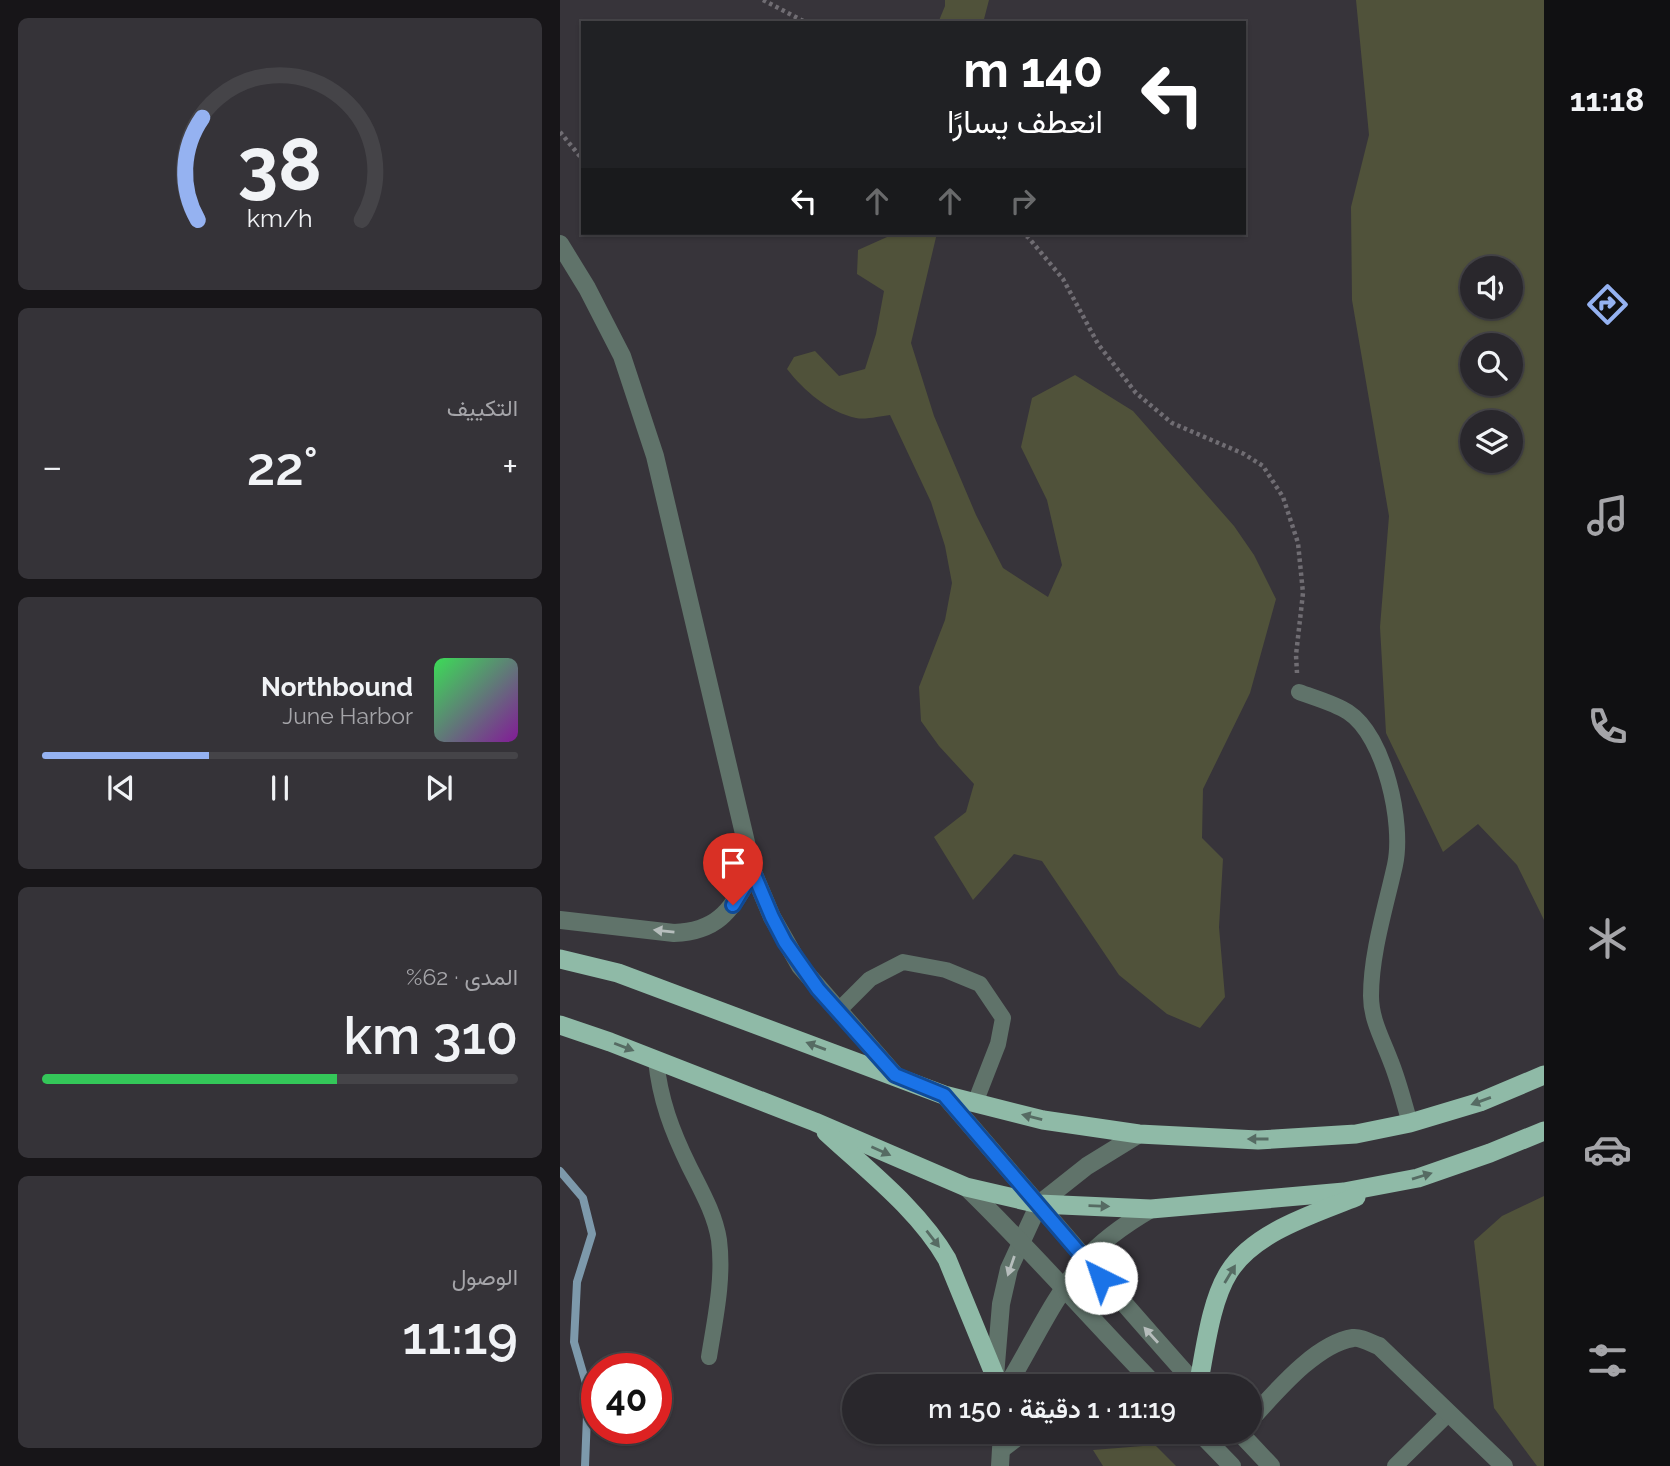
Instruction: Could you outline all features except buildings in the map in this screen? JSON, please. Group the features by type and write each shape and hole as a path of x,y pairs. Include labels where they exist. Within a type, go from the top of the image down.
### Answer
{"highway":[{"path":"560,959 618,974 944,1095 1042,1120 1139,1134 1258,1140 1356,1133 1410,1123 1480,1102 1544,1075"},
{"path":"560,1025 816,1122 966,1187 1039,1204 1151,1209 1331,1194 1386,1185 1449,1168 1544,1131"},
{"path":"816,1122 881,1182 938,1244 996,1374"},
{"path":"1200,1374 1212,1316 1228,1273 1246,1251 1292,1223 1386,1185"}],"street":[{"path":"560,244 587,288 622,356 655,456 753,872 772,917 800,966 895,1075"},
{"path":"560,920 674,933 690,932 706,928 725,914 753,872"},
{"path":"944,1095 1085,1260 1187,1374"},
{"path":"1000,1374 1001,1304 1009,1269 1039,1204 1087,1166 1139,1134"},
{"path":"966,1187 1021,1240 1145,1374"},
{"path":"1006,1374 1085,1260 1123,1226 1151,1209"},
{"path":"1262,1407 1286,1382 1326,1348 1355,1338 1379,1346 1504,1466"},
{"path":"1211,1444 1232,1466"},
{"path":"1250,1444 1271,1466"}],"lane":[{"path":"1299,692 1349,713 1369,733 1392,792 1397,842 1396,862 1388,892 1371,996 1376,1026 1391,1062 1410,1123"},
{"path":"838,1011 870,979 903,962 946,970 980,984 1003,1018 998,1044 975,1103"},
{"path":"656,1060 659,1090 670,1124 708,1203 719,1239 721,1278 709,1357"},
{"path":"1395,1466 1449,1413"}],"path":[{"path":"763,0 803,21"},
{"path":"560,132 581,158"},
{"path":"1024,235 1063,279 1098,344 1136,393 1172,423 1244,454 1263,466 1283,497 1298,543 1303,593 1296,655 1299,692"}],"green space":[{"path":"945,0 989,0 984,21 939,21"},
{"path":"1356,0 1544,0 1544,920 1517,865 1478,824 1443,852 1386,733 1380,627 1389,516 1352,300 1351,207 1369,135"},
{"path":"892,235 937,235 911,343 934,416 976,515 1003,568 1048,597 1062,565 1047,500 1021,447 1032,398 1075,375 1133,411 1234,526 1254,555 1276,599 1250,693 1203,789 1202,838 1223,859 1219,927 1225,997 1200,1028 1167,1014 1119,975 1042,861 1014,854 973,900 934,837 966,812 974,784 939,746 921,721 919,687 945,620 952,583 945,546 931,502 890,415 860,418 836,411 809,393 787,369 794,357 815,351 839,376 865,369 876,334 884,291 857,274 858,250"},
{"path":"1544,1196 1544,1466 1537,1466 1494,1408 1474,1241 1502,1216"},
{"path":"1155,1445 1176,1466 1103,1466 1093,1450"}],"waterway":[{"path":"560,1171 583,1198 592,1234 577,1282 574,1342 588,1390 585,1466"}],"route":[{"path":"733,905 753,872 785,942 818,989 895,1075 944,1095 1101,1278"}]}
